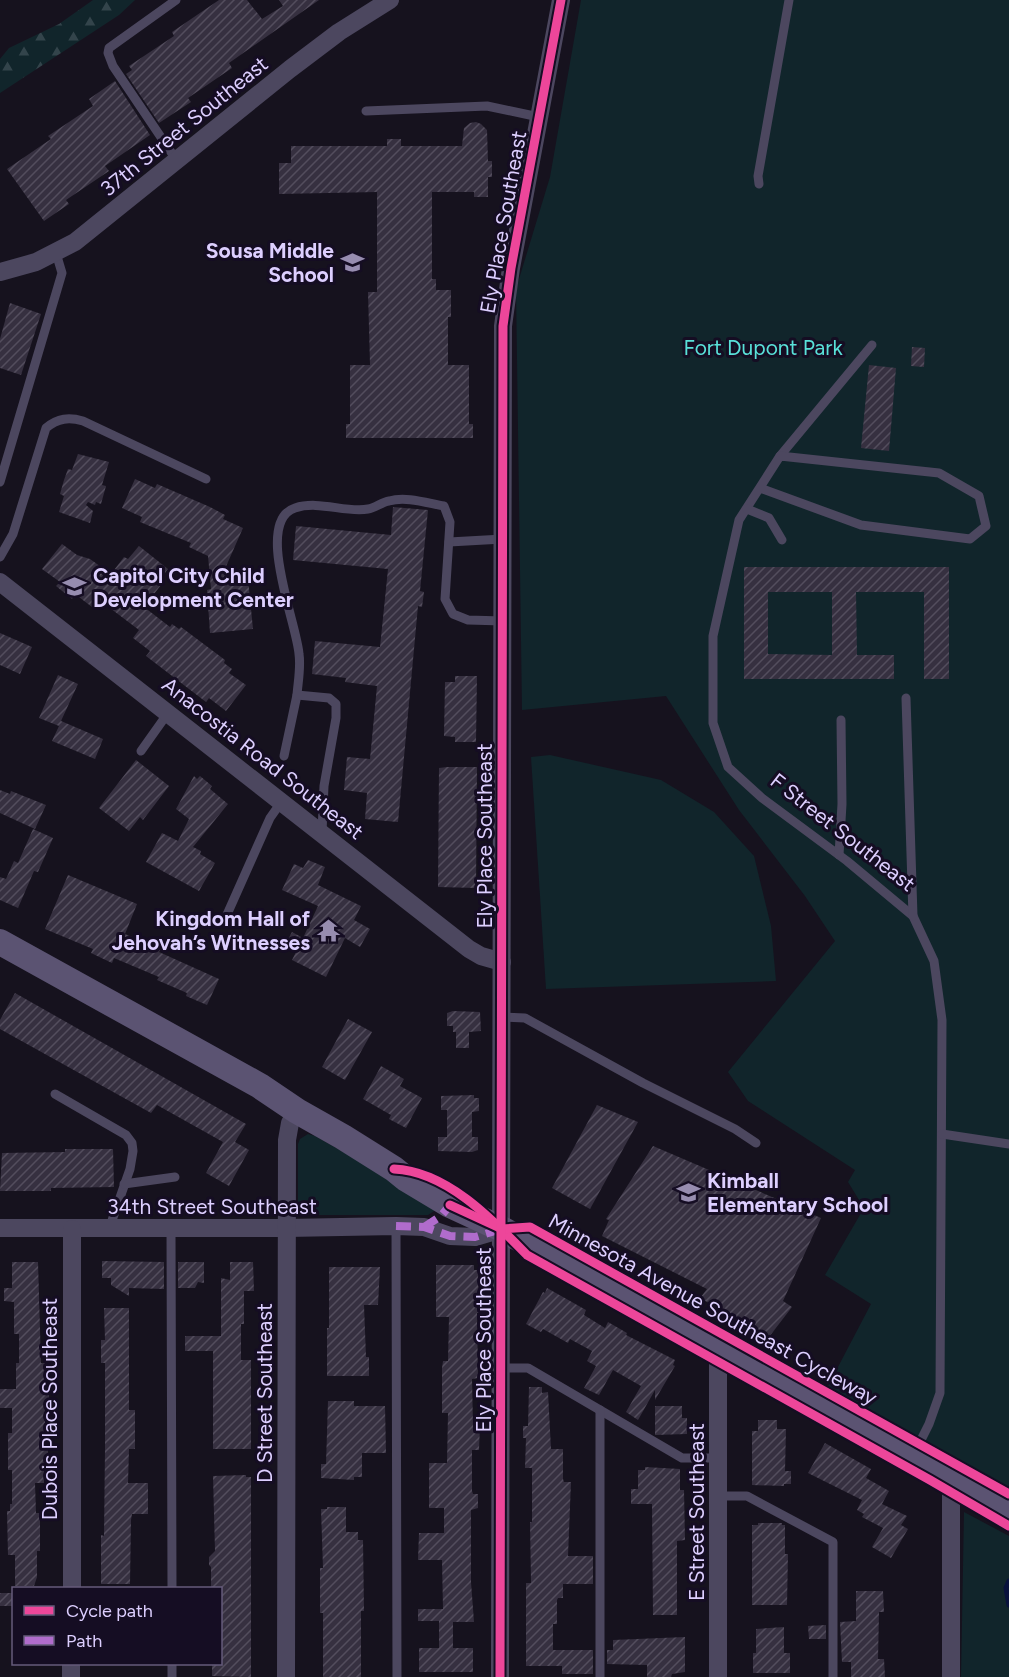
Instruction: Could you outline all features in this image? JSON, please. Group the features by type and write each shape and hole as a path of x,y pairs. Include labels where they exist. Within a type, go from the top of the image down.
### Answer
{"main road":[{"path":"0,942 261,1086 287,1105 343,1137 450,1205 502,1229 655,1315 659,1324 696,1343 718,1348 1009,1508"},
{"path":"0,951 257,1094 287,1105"},
{"path":"394,1169 410,1170 432,1178 472,1203 502,1229"}],"street":[{"name":"37th Street Southeast","path":"0,272 26,266 56,253 84,236 339,32 390,0"},
{"name":"Ely Place Southeast","path":"500,1677 503,326 507,287 561,0"},
{"name":"Anacostia Road Southeast","path":"0,582 470,949 481,956 502,962"},
{"name":"D Street Southeast","path":"286,1677 287,1135 290,1123 287,1105"},
{"path":"424,1227 441,1216 450,1205"},
{"name":"34th Street Southeast","path":"0,1228 171,1229 396,1226 424,1227 450,1236 475,1237 502,1229"},
{"name":"Dubois Place Southeast","path":"72,1229 72,1587"},
{"name":"E Street Southeast","path":"718,1348 718,1677"},
{"path":"951,1475 951,1677"}],"lane":[{"path":"176,0 110,48 108,53 113,66 177,161"},
{"path":"759,184 758,176 789,0"},
{"path":"366,111 487,106 539,117"},
{"path":"0,482 62,273 56,253"},
{"name":"F Street Southeast","path":"872,345 780,456 739,520 713,636 713,723 728,767 762,798 839,855 913,916 934,961 942,1020 940,1393 929,1424 914,1454"},
{"path":"0,557 13,534 46,428 55,421 71,418 83,421 206,479"},
{"path":"760,488 861,525 970,539 986,526 979,496 939,473 780,456"},
{"path":"284,756 297,695 300,655 278,560 277,531 282,516 293,508 312,505 369,509 400,499 444,506 450,522 445,599 453,614 468,620 503,621"},
{"path":"747,509 769,518 782,540"},
{"path":"448,542 503,539"},
{"path":"297,695 329,698 336,704 336,718 324,786 322,832"},
{"path":"906,698 913,916"},
{"path":"141,751 168,713"},
{"path":"839,855 842,804 841,720"},
{"path":"225,919 270,818 282,801"},
{"path":"503,1017 525,1018 643,1083 735,1129 756,1143"},
{"path":"55,1094 126,1135 132,1143 130,1170 109,1229"},
{"path":"942,1134 1009,1144"},
{"path":"124,1184 175,1177"},
{"path":"396,1226 397,1677"},
{"path":"171,1229 172,1587"},
{"path":"501,1368 528,1368 682,1458 719,1458"},
{"path":"600,1410 600,1677"},
{"path":"719,1496 747,1496 833,1542 833,1677"}],"green space":[{"path":"93,0 135,0 119,15 0,93 0,59 9,48 59,24"},
{"name":"Fort Dupont Park","path":"581,0 1009,0 1009,1488 828,1386 871,1304 825,1275 864,1208 848,1182 855,1170 748,1101 728,1072 835,941 805,896 739,810 666,696 522,710 516,289 550,177"},
{"path":"550,755 661,780 714,812 754,856 771,926 776,981 546,989 531,757"},
{"path":"308,1134 432,1202 434,1211 428,1215 305,1215 300,1211 298,1205 298,1144 300,1139"},
{"path":"964,1512 1009,1536 1009,1677 961,1677"}],"building":[{"path":"219,0 247,0 262,19 283,6 279,0 319,0 229,63 232,68 188,98 191,102 159,123 126,74 132,70 129,66 174,36 172,32"},
{"path":"115,81 150,135 105,166 109,171 66,200 69,204 44,221 7,169 51,139 48,136 93,106 89,99"},
{"path":"476,122 487,130 488,161 492,161 492,177 488,177 488,197 474,197 474,192 432,192 432,279 436,279 436,290 451,290 451,317 448,317 448,365 469,365 469,424 473,424 473,438 346,438 346,424 350,424 350,365 370,365 368,292 377,292 377,192 279,194 279,163 291,163 291,146 387,146 387,139 401,139 401,146 462,146 464,128"},
{"path":"10,303 41,314 21,375 0,368 0,339"},
{"path":"912,347 925,348 924,367 911,366"},
{"path":"869,365 896,368 889,451 861,448"},
{"path":"78,454 109,462 102,485 106,486 101,504 96,502 95,505 88,502 86,505 93,511 90,523 59,512 64,496 60,494 64,480 68,469 72,470"},
{"path":"135,479 155,488 157,484 210,507 225,515 223,519 243,528 224,571 247,569 253,629 210,633 207,590 211,589 208,556 189,547 191,543 140,522 142,517 122,508"},
{"path":"393,507 428,510 420,591 424,592 422,607 418,606 398,822 365,819 367,793 344,790 347,757 370,759 377,686 345,682 346,678 312,674 315,641 380,647 388,569 293,560 296,526 391,535"},
{"path":"62,544 77,555 90,559 111,574 124,557 128,559 139,546 168,569 158,582 161,585 144,607 170,627 172,624 179,629 181,627 225,660 224,663 232,669 229,673 246,685 226,711 209,698 206,702 146,656 150,651 133,638 139,630 98,599 92,607 75,594 72,599 56,586 60,582 42,569"},
{"path":"744,567 949,567 949,679 924,679 924,592 856,592 857,655 894,655 894,679 744,679","holes":["768,592 832,592 832,655 768,654"]},
{"path":"0,633 32,647 20,674 0,665"},
{"path":"58,675 78,684 61,721 103,739 95,759 52,741 59,726 39,718"},
{"path":"455,676 477,676 476,742 455,742 455,737 444,736 445,682 455,682"},
{"path":"136,760 169,786 143,820 140,817 129,831 99,808"},
{"path":"477,767 476,888 438,887 439,768"},
{"path":"194,776 197,779 200,776 212,786 210,789 228,804 193,847 215,863 199,891 146,862 162,833 178,841 189,819 176,809"},
{"path":"0,790 10,794 11,791 46,805 35,829 0,813"},
{"path":"33,829 53,838 38,872 34,871 18,908 0,900 0,877 6,879 14,861 18,863"},
{"name":"Kingdom Hall of Jehovah’s Witnesses","path":"308,860 325,867 318,885 361,906 354,920 370,929 360,947 345,938 326,977 292,960 297,950 286,943 292,932 303,938 318,906 282,890 294,864 303,868"},
{"path":"68,875 137,904 125,934 161,949 159,952 219,979 207,1005 157,980 159,977 114,958 112,963 91,953 93,949 45,929"},
{"path":"15,993 246,1124 235,1142 249,1150 229,1186 206,1173 223,1142 157,1105 151,1113 0,1029 0,1020"},
{"path":"453,1011 480,1012 481,1031 469,1032 469,1048 456,1048 456,1032 453,1032 453,1026 447,1026 447,1013"},
{"path":"348,1019 372,1032 345,1080 322,1067"},
{"path":"381,1066 404,1079 400,1086 422,1098 406,1128 389,1119 391,1115 363,1099"},
{"path":"474,1095 474,1098 479,1098 479,1111 472,1112 472,1137 478,1137 478,1150 472,1152 438,1151 438,1137 447,1137 447,1110 441,1110 441,1096"},
{"path":"597,1105 638,1122 590,1209 552,1188"},
{"path":"653,1146 821,1218 783,1301 792,1307 769,1337 700,1298 707,1289 602,1236 609,1220 606,1219"},
{"path":"65,1149 113,1149 114,1187 0,1191 2,1153 65,1152"},
{"path":"102,1261 164,1262 164,1289 129,1288 129,1296 111,1285 111,1278 102,1278"},
{"path":"12,1262 38,1262 41,1363 45,1363 45,1389 49,1389 49,1407 45,1407 48,1464 44,1464 44,1483 35,1483 36,1513 40,1513 40,1551 37,1551 37,1577 34,1586 15,1586 15,1555 8,1555 7,1511 10,1511 10,1504 12,1504 12,1470 8,1470 8,1433 12,1433 12,1408 0,1408 0,1389 16,1389 16,1363 19,1363 19,1334 14,1334 14,1302 4,1301 4,1288 12,1288"},
{"path":"178,1262 204,1262 204,1283 198,1282 195,1288 178,1288"},
{"path":"230,1262 253,1262 254,1291 244,1291 244,1324 241,1324 241,1360 251,1360 251,1449 213,1449 213,1351 185,1351 185,1336 221,1336 221,1278 230,1280"},
{"path":"436,1265 474,1265 474,1270 478,1270 478,1378 472,1379 473,1426 480,1426 479,1450 472,1450 472,1491 473,1494 478,1494 478,1508 471,1510 471,1582 474,1622 453,1622 453,1648 473,1648 473,1672 419,1672 419,1648 439,1648 439,1621 418,1621 418,1609 443,1609 442,1560 418,1560 419,1533 444,1533 444,1508 429,1508 429,1463 447,1463 448,1413 442,1413 442,1368 443,1361 448,1361 449,1317 436,1317"},
{"path":"329,1267 380,1267 378,1305 364,1305 369,1376 327,1376"},
{"path":"547,1288 586,1310 584,1315 605,1328 608,1322 627,1333 626,1335 675,1360 673,1365 675,1366 655,1400 655,1390 638,1420 626,1412 641,1386 613,1370 599,1395 584,1388 596,1366 587,1361 592,1351 570,1339 568,1343 543,1329 541,1332 526,1324"},
{"path":"104,1308 129,1308 129,1410 135,1410 135,1449 129,1449 128,1483 148,1483 148,1514 132,1514 130,1584 101,1584 101,1535 104,1536 105,1363 101,1363 101,1340 105,1340"},
{"path":"529,1387 542,1387 542,1393 548,1392 551,1449 563,1449 563,1479 564,1482 571,1482 568,1556 593,1556 593,1584 563,1584 563,1598 557,1600 557,1624 553,1624 553,1650 593,1650 593,1674 562,1674 562,1666 526,1666 526,1583 531,1583 532,1468 525,1468 526,1438 523,1438 523,1426 528,1426"},
{"path":"328,1401 354,1401 354,1406 385,1406 386,1453 362,1453 362,1477 354,1477 354,1480 321,1478 321,1464 326,1464"},
{"path":"655,1406 682,1406 682,1418 687,1418 687,1434 655,1435"},
{"path":"758,1420 777,1420 777,1429 786,1429 785,1471 791,1471 791,1484 784,1484 784,1486 752,1485 752,1431 758,1431"},
{"path":"825,1443 871,1469 866,1478 889,1491 882,1504 907,1516 901,1525 908,1529 891,1558 872,1547 883,1528 862,1517 864,1514 857,1510 862,1500 808,1473"},
{"path":"645,1467 680,1469 680,1490 684,1490 685,1540 677,1541 677,1615 653,1615 652,1504 631,1504 631,1489 638,1489 638,1470 645,1470"},
{"path":"246,1475 246,1477 251,1477 251,1677 212,1676 212,1665 222,1665 222,1587 211,1587 211,1567 209,1565 209,1557 215,1551 213,1476"},
{"path":"327,1507 346,1507 346,1532 358,1532 358,1540 363,1540 364,1611 361,1611 361,1677 323,1677 323,1613 320,1613 320,1568 323,1568 321,1509 327,1509"},
{"path":"758,1523 785,1525 785,1554 788,1554 787,1605 752,1605 752,1525 758,1525"},
{"path":"856,1591 883,1591 884,1612 879,1612 878,1659 884,1659 885,1677 851,1677 851,1662 842,1662 840,1622 856,1621"},
{"path":"0,1593 12,1593 12,1606 0,1606"},
{"path":"826,1625 826,1639 809,1639 808,1626"},
{"path":"784,1627 784,1653 790,1653 790,1673 753,1673 756,1629"},
{"path":"685,1637 685,1672 672,1674 671,1677 647,1677 647,1665 607,1664 607,1650 613,1650 613,1640"}],"waterway":[{"path":"1009,1581 1006,1588 1009,1605"}],"marked path":[{"path":"424,1227 441,1216 450,1205"},
{"path":"396,1226 424,1227 450,1236 475,1237 502,1229"}],"cycle path":[{"path":"500,1677 503,326 511,268 561,0"},
{"path":"394,1169 432,1178 450,1188 483,1212 527,1255 1009,1526"},
{"name":"Minnesota Avenue Southeast Cycleway","path":"450,1205 502,1229 530,1227 1009,1494"}],"place":[{"name":"Sousa Middle School","path":"352,262"},
{"name":"Capitol City Child Development Center","path":"75,587"},
{"name":"Kingdom Hall of Jehovah’s Witnesses","path":"328,930"},
{"name":"Kimball Elementary School","path":"689,1192"}]}
